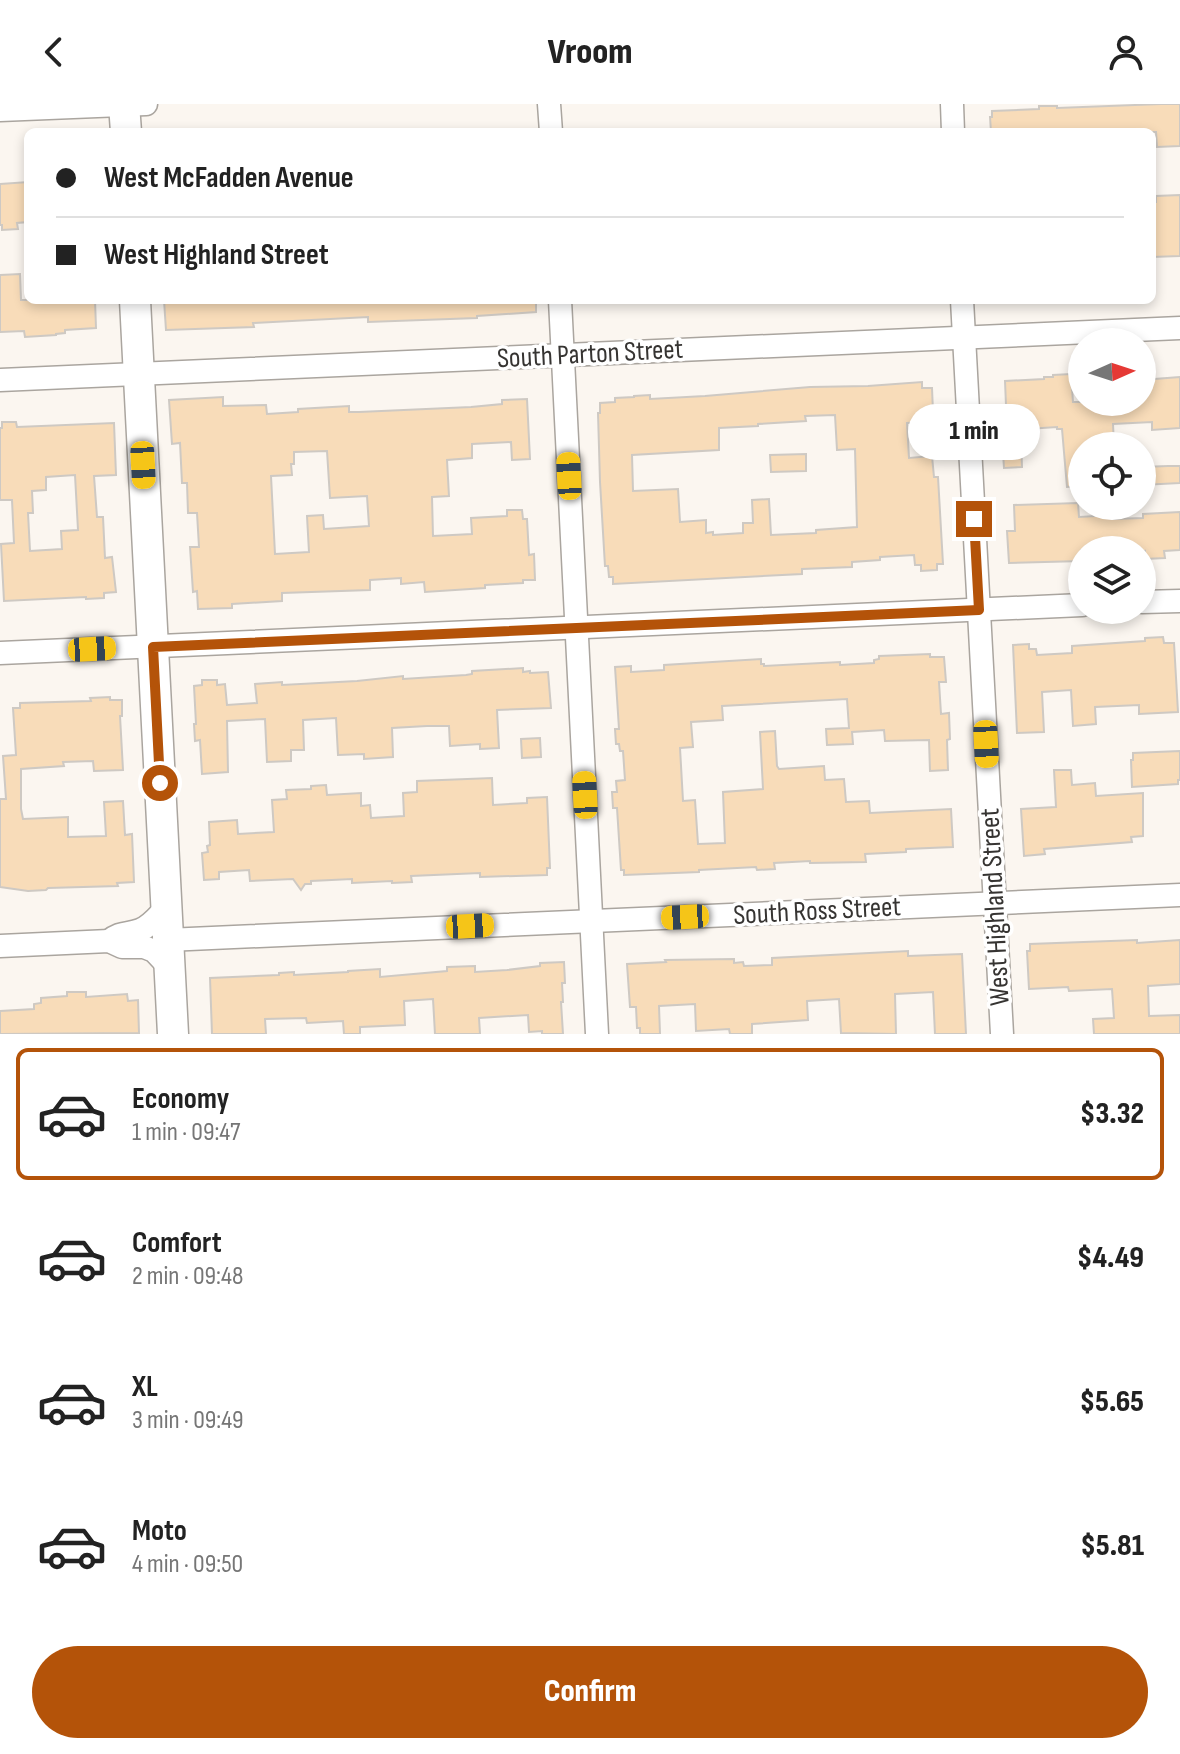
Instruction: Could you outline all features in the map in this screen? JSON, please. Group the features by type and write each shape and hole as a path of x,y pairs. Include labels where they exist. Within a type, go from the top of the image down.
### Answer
{"street":[{"path":"124,104 126,128"},
{"path":"0,110 146,104"},
{"path":"549,104 551,128"},
{"path":"952,104 953,128"},
{"path":"135,304 173,1034"},
{"path":"560,304 597,1034"},
{"name":"West Highland Street","path":"962,304 1002,1034"},
{"name":"South Parton Street","path":"0,380 1180,328"},
{"path":"1156,602 1180,601"},
{"path":"0,653 1068,606"},
{"name":"South Ross Street","path":"168,953 592,921 1180,895"},
{"path":"109,941 118,933 145,928 166,908"},
{"path":"0,946 109,941 122,947 144,947 168,953"}],"building":[{"path":"1180,104 1180,146 1157,147 1156,128 991,128 992,111 1039,109 1039,106"},
{"path":"24,182 24,222 17,223 18,229 2,230 0,225 0,184"},
{"path":"1180,195 1180,256 1156,257 1156,196"},
{"path":"20,274 21,300 24,304 95,304 96,328 25,337 24,331 0,332 0,275"},
{"path":"164,304 536,304 536,312 477,318 368,322 368,317 253,323 254,327 166,330"},
{"path":"1068,374 1068,416 1156,416 1156,379 1180,377 1180,428 1152,430 1152,422 1113,424 1113,432 1068,432 1067,487 1062,429 1027,429 1027,439 1021,439 1022,467 1004,468 1000,406 1006,405 1005,381 1044,379"},
{"path":"922,382 922,388 932,388 931,422 907,423 909,458 932,456 934,477 938,477 943,564 937,564 937,570 921,571 921,565 915,565 914,555 852,562 852,567 802,569 802,574 613,584 613,577 609,577 608,566 605,566 600,482 600,403 634,396 650,395 650,399 810,387","holes":["835,415 837,450 855,449 857,527 771,535 769,499 752,500 753,523 743,523 743,533 713,535 713,532 706,533 706,520 680,522 678,489 633,491 632,455 719,450 719,428 806,421 805,416"]},
{"path":"223,397 223,406 266,405 267,414 349,406 349,412 471,407 502,404 502,400 527,399 530,459 512,460 511,442 472,444 472,458 447,460 449,496 432,497 433,536 472,534 471,518 507,516 507,510 522,510 523,519 527,519 529,555 534,554 535,580 485,585 485,588 425,592 424,582 401,584 401,578 370,580 370,590 282,593 282,601 198,609 197,591 193,592 190,547 199,547 197,513 188,513 187,483 182,483 180,443 172,444 169,400","holes":["327,451 330,498 367,496 369,526 324,529 323,515 307,516 309,552 275,554 271,476 292,475 294,452"]},
{"path":"2,422 16,422 17,427 114,423 116,475 94,476 97,517 103,517 105,558 112,557 116,592 104,593 104,598 4,601 1,544 14,543 12,500 0,500","holes":["75,475 78,530 61,531 62,549 30,551 28,513 33,513 32,491 46,490 46,477"]},
{"path":"806,454 806,471 771,472 770,455"},
{"path":"1180,466 1180,483 1156,484 1156,467"},
{"path":"1068,503 1068,520 1156,520 1156,513 1180,512 1180,550 1164,551 1165,558 1156,558 1156,536 1068,536 1068,561 1009,563 1007,531 1015,531 1014,505"},
{"path":"1163,637 1164,643 1174,643 1178,712 1139,714 1139,705 1095,707 1096,724 1073,726 1071,690 1042,692 1044,732 1017,733 1013,645 1029,644 1029,649 1036,649 1037,655 1072,653 1072,646"},
{"path":"930,654 930,657 944,657 946,682 939,682 941,714 949,713 948,770 930,771 929,740 885,741 884,730 852,732 853,744 827,745 826,729 849,728 847,699 722,706 723,720 691,722 693,747 680,748 683,801 695,800 698,844 725,843 723,792 763,789 760,732 775,731 779,769 824,766 825,780 844,779 846,802 869,801 870,813 951,809 953,847 865,854 866,862 810,861 774,863 775,869 757,870 756,867 624,875 624,870 621,870 617,808 613,808 612,792 617,792 616,781 625,780 623,751 616,744 615,729 619,729 615,667 631,666 631,672 664,670 664,665 761,659 764,666 840,662 840,665 874,663 879,656"},
{"path":"523,668 523,672 548,672 551,708 497,710 499,748 480,749 480,744 450,746 449,726 427,726 392,728 393,757 364,759 364,754 338,755 336,718 303,720 304,750 291,750 291,761 267,762 265,719 227,721 228,772 202,774 200,740 195,741 194,686 202,685 202,680 217,680 217,685 225,684 227,705 257,703 255,684 357,681 403,676 403,679"},
{"path":"110,697 110,700 122,700 123,770 94,771 93,761 21,769 21,809 23,819 68,817 68,837 106,836 104,802 123,801 125,835 132,834 134,882 117,883 118,886 28,891 0,887 0,799 6,799 3,756 16,755 13,708 20,708 20,703 91,701 90,698"},
{"path":"540,738 541,757 522,758 521,739"},
{"path":"1180,751 1178,784 1132,787 1133,753"},
{"path":"1054,770 1071,770 1072,785 1095,783 1096,796 1143,793 1143,836 1131,837 1132,842 1044,849 1045,854 1024,856 1021,809 1056,807"},
{"path":"492,778 493,805 527,803 527,798 547,797 550,868 547,868 547,875 480,877 480,873 411,876 412,882 392,883 352,883 352,879 311,881 301,890 293,879 250,881 249,870 219,872 219,879 204,880 202,853 208,852 207,846 210,845 209,822 237,820 238,834 274,832 272,800 287,799 286,790 326,785 327,795 361,793 361,806 370,805 371,818 404,816 403,793 417,792 417,781"},
{"path":"1137,940 1137,943 1180,940 1180,984 1148,986 1149,1016 1180,1015 1180,1034 1094,1034 1093,1019 1114,1018 1112,989 1029,989 1027,951 1030,951 1030,944"},
{"path":"908,951 908,956 962,954 966,1034 935,1034 933,992 895,994 896,1034 841,1033 839,999 807,1001 808,1020 752,1024 752,1034 730,1034 729,1029 696,1031 695,1004 659,1006 660,1034 640,1034 636,1007 630,1007 627,964 734,959 734,963 743,962 744,966 772,965 772,958"},
{"path":"564,962 565,983 562,983 561,1002 563,1034 529,1032 528,1015 479,1018 480,1034 435,1034 433,999 404,1001 405,1025 360,1027 360,1034 344,1034 343,1021 307,1023 306,1018 265,1019 266,1034 212,1034 210,978 380,969 380,977 447,971 447,967 475,966 475,972"},
{"path":"67,992 86,992 86,997 127,994 128,1001 138,1000 139,1033 0,1034 0,1011 34,1009 34,1004 41,1003 41,998 67,996"}],"route":[{"path":"160,783 153,647 979,610 974,519"}]}
